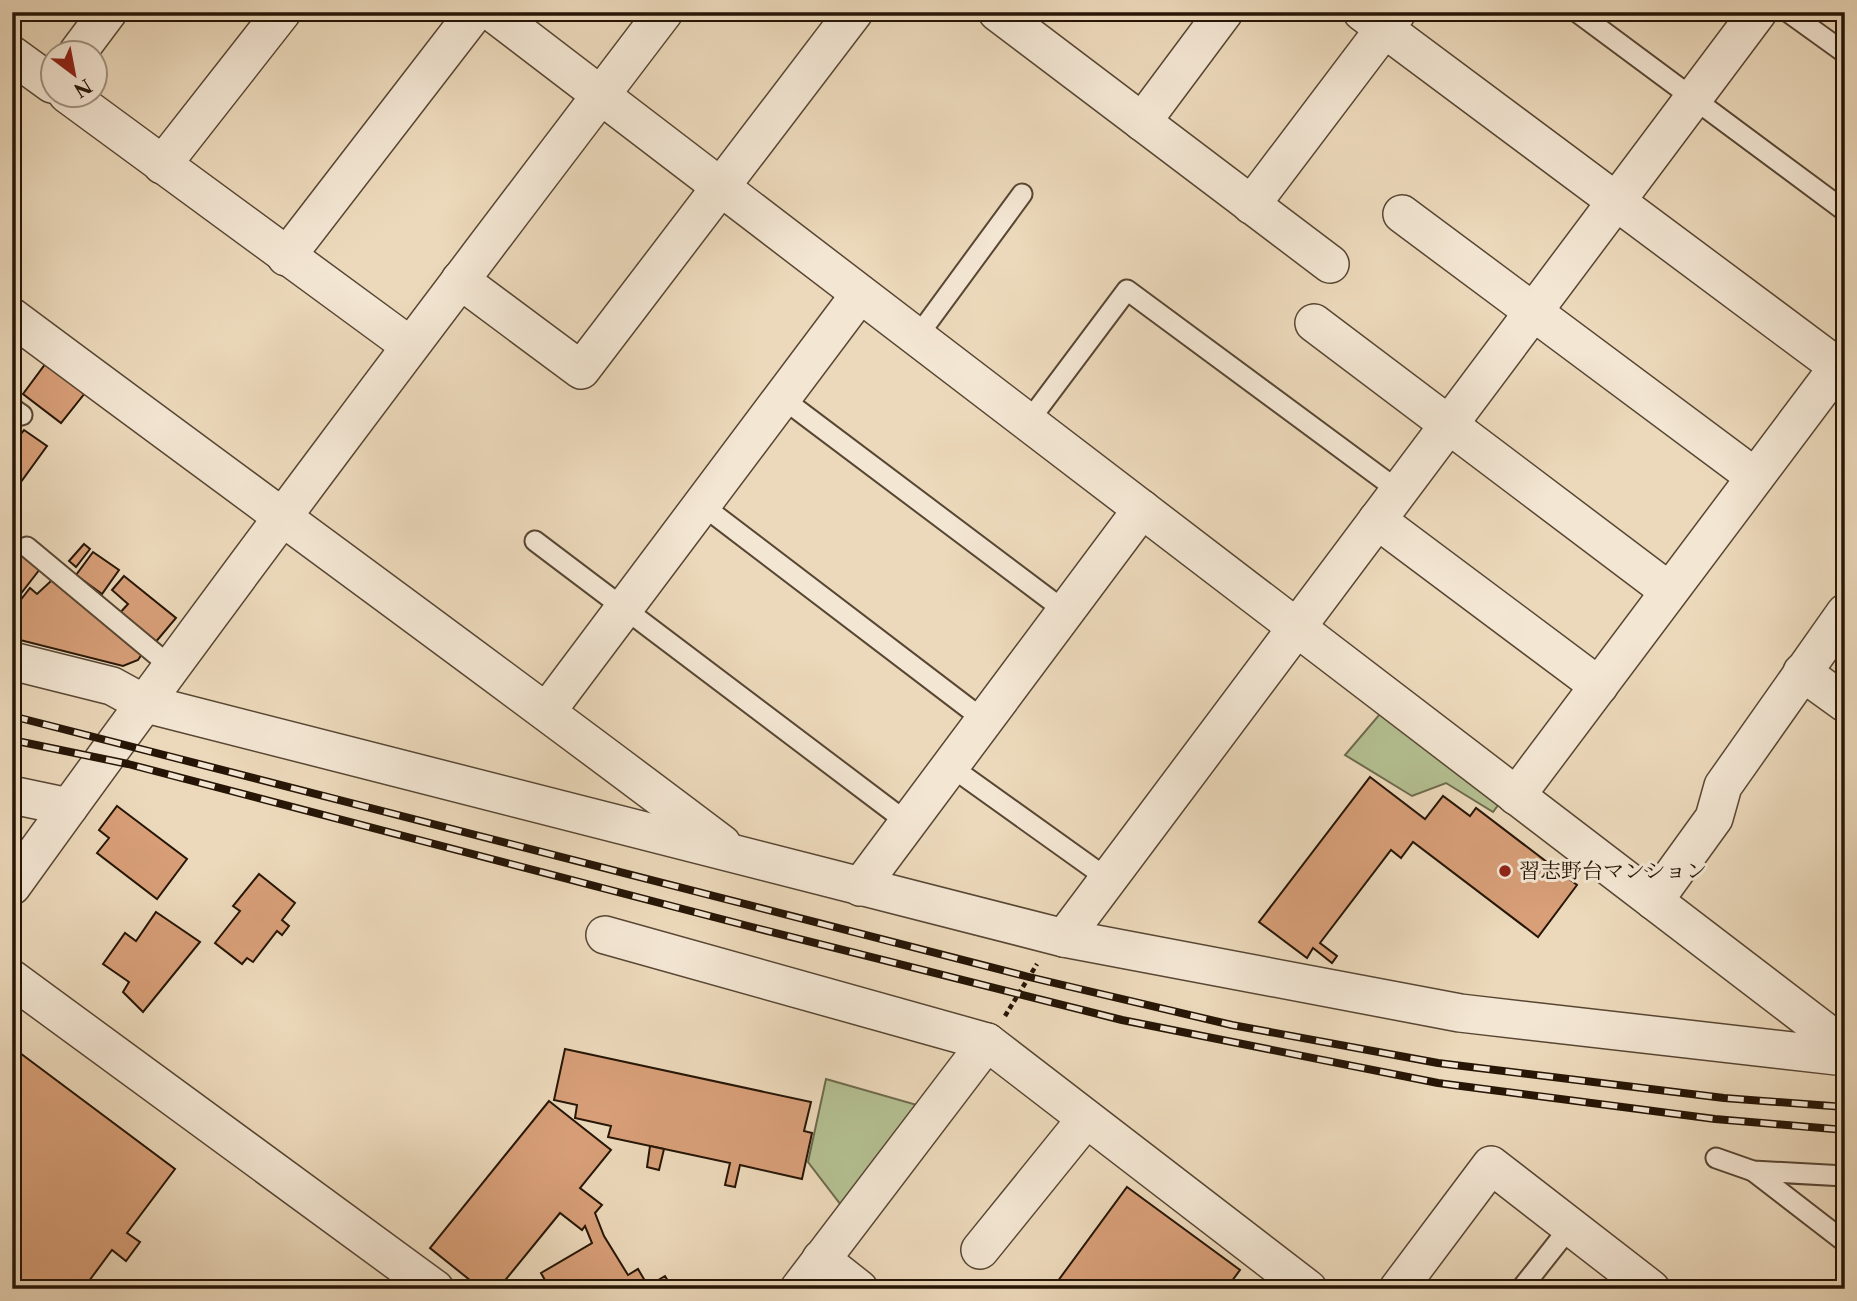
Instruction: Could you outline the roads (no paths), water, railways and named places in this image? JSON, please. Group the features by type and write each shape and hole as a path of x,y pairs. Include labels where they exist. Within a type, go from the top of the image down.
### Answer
{"street":[{"path":"88,38 108,12"},
{"path":"162,165 282,12"},
{"path":"286,257 475,12"},
{"path":"492,12 1845,1047"},
{"path":"12,886 170,666 409,345 664,12"},
{"path":"460,280 580,370 854,12"},
{"path":"1142,122 1224,12"},
{"path":"1058,937 1108,879 1758,12"},
{"path":"1016,18 1142,122 1330,264"},
{"path":"1251,205 1381,18 1616,201 1841,370 1755,477 1517,796"},
{"path":"12,55 38,74"},
{"path":"86,108 409,345"},
{"path":"1402,214 1755,477"},
{"path":"547,711 860,294"},
{"path":"12,317 282,519 547,711 734,853"},
{"path":"1314,323 1670,591"},
{"path":"860,887 1142,509"},
{"path":"1377,520 1598,686"},
{"path":"1654,901 1714,818 1723,786 1845,613"},
{"path":"12,661 112,686 143,704 1058,937 1460,1013 1845,1058"},
{"path":"1802,672 1845,703"},
{"path":"12,795 69,807"},
{"path":"605,936 987,1042 1308,1289"},
{"path":"12,979 435,1289"},
{"path":"799,1289 987,1042"},
{"path":"980,1250 1086,1119"},
{"path":"1398,1289 1491,1166 1646,1288"},
{"path":"821,1259 859,1289"}],"lane":[{"path":"1577,12 1845,211"},
{"path":"1787,12 1845,53"},
{"path":"917,337 1022,194"},
{"path":"1028,422 1127,289 1399,491"},
{"path":"782,398 1065,611"},
{"path":"702,505 984,720"},
{"path":"535,541 908,823"},
{"path":"27,547 170,666"},
{"path":"950,766 1108,879"},
{"path":"1717,1158 1753,1171 1845,1176"},
{"path":"1753,1171 1845,1242"},
{"path":"1521,1289 1570,1227"}],"railway":[{"path":"12,716 1029,977 1232,1025 1438,1063 1724,1098 1845,1107"},
{"path":"12,740 128,764 748,926 1122,1020 1438,1083 1715,1119 1845,1130"}],"place":[{"name":"習志野台マンション","path":"1505,871"}]}
